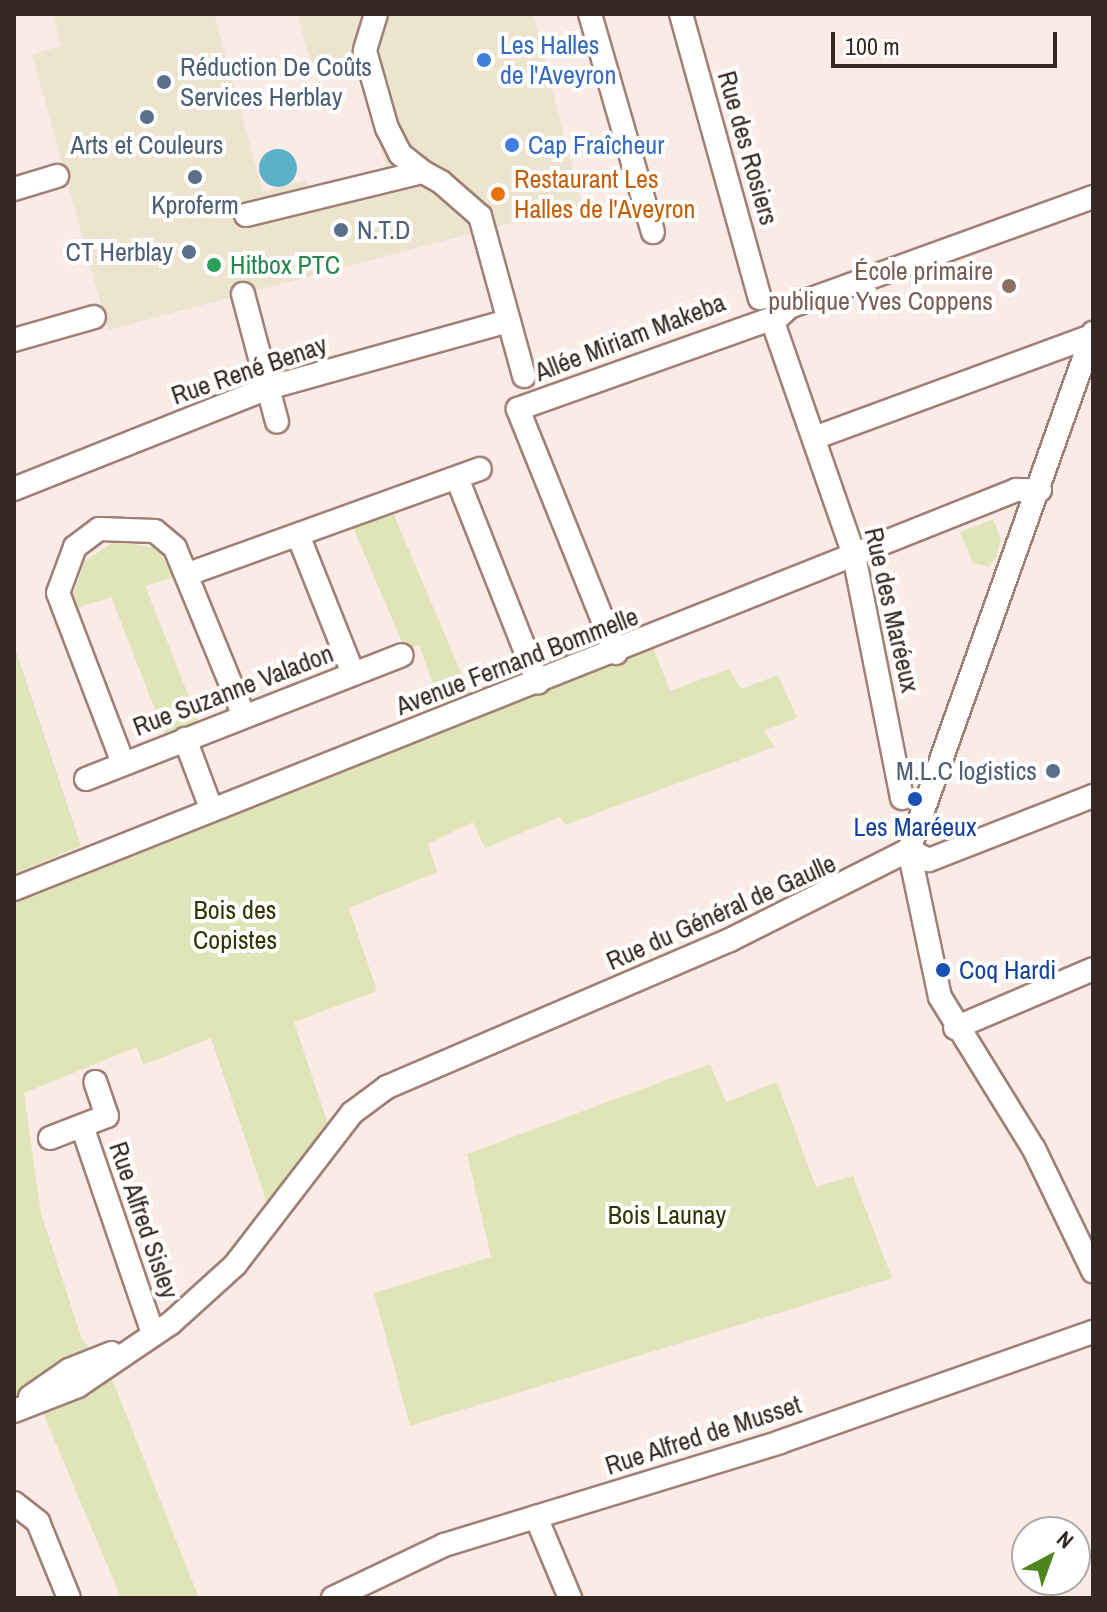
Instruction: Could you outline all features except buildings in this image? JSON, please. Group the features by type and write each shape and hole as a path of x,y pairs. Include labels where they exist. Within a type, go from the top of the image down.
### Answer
{"street":[{"path":"376,14 365,51 387,128 400,154 480,216 524,376"},
{"path":"590,14 653,232"},
{"name":"Rue des Rosiers","path":"681,14 760,298"},
{"path":"246,215 423,172"},
{"path":"14,189 57,176"},
{"path":"776,317 1093,197"},
{"path":"243,294 277,422"},
{"path":"14,340 94,317"},
{"name":"Rue des Maréeux","path":"776,317 772,332 817,437 854,555 902,798"},
{"name":"Allée Miriam Makeba","path":"616,653 518,409 776,317"},
{"name":"Rue René Benay","path":"14,489 268,388 508,321"},
{"path":"817,437 1092,334"},
{"path":"1092,334 1040,490 909,850 930,966 955,1028 1034,1149 1093,1271"},
{"path":"188,574 480,469"},
{"path":"457,478 538,683"},
{"name":"Avenue Fernand Bommelle","path":"14,889 211,808 616,653 1016,490 1040,490"},
{"path":"123,763 58,593 62,572 75,547 99,529 124,525 155,531 188,574 244,716"},
{"path":"298,535 353,673"},
{"name":"Rue Suzanne Valadon","path":"86,779 402,655"},
{"path":"185,739 211,808"},
{"path":"909,850 929,860 1093,796"},
{"name":"Rue du Général de Gaulle","path":"14,1410 69,1370 128,1348 153,1333 235,1265 337,1130 387,1087 730,940 909,850"},
{"path":"955,1028 1093,969"},
{"name":"Rue Alfred Sisley","path":"50,1138 107,1116 95,1082"},
{"name":"Rue Alfred Sisley","path":"82,1126 153,1333"},
{"name":"Rue Alfred de Musset","path":"333,1598 444,1545 1093,1332"},
{"path":"15,1503 38,1522 69,1598"},
{"path":"536,1517 570,1598"}],"shaded area":[{"path":"53,14 214,14 263,192 306,180 310,192 387,170 358,62 315,76 297,14 533,14 582,204 108,330 32,54 61,46"}],"green space":[{"path":"391,508 474,703 444,714 419,645 405,649 351,523"},
{"path":"993,519 1001,540 996,557 989,567 973,563 960,532"},
{"path":"115,541 156,548 175,577 145,586 203,732 169,745 111,597 77,608 73,595 85,561"},
{"name":"Bois des Copistes","path":"650,639 670,691 729,669 741,689 778,675 797,718 764,731 775,747 565,825 560,817 485,848 473,822 428,844 437,872 349,908 377,991 294,1022 331,1133 270,1212 211,1038 143,1065 137,1047 24,1093 41,1214 82,1339 108,1369 199,1598 121,1598 35,1394 14,1403 14,889"},
{"path":"14,645 81,846 14,874"},
{"name":"Bois Launay","path":"710,1064 726,1102 777,1082 816,1187 853,1176 892,1278 410,1426 374,1293 491,1257 467,1154"}],"water":[{"path":"278,149 291,155 297,168 291,181 278,187 265,181 259,168 265,155"}],"place":[{"name":"Les Halles de l'Aveyron","path":"484,60"},
{"name":"Réduction De Coûts Services Herblay","path":"164,82"},
{"name":"Arts et Couleurs","path":"147,117"},
{"name":"Cap Fraîcheur","path":"512,145"},
{"name":"Kproferm","path":"195,177"},
{"name":"Restaurant Les Halles de l'Aveyron","path":"498,194"},
{"name":"N.T.D","path":"341,230"},
{"name":"CT Herblay","path":"189,252"},
{"name":"Hitbox PTC","path":"214,265"},
{"name":"École primaire publique Yves Coppens","path":"1009,286"},
{"name":"M.L.C logistics","path":"1053,771"},
{"name":"Les Maréeux","path":"915,799"},
{"name":"Coq Hardi","path":"943,970"}]}
